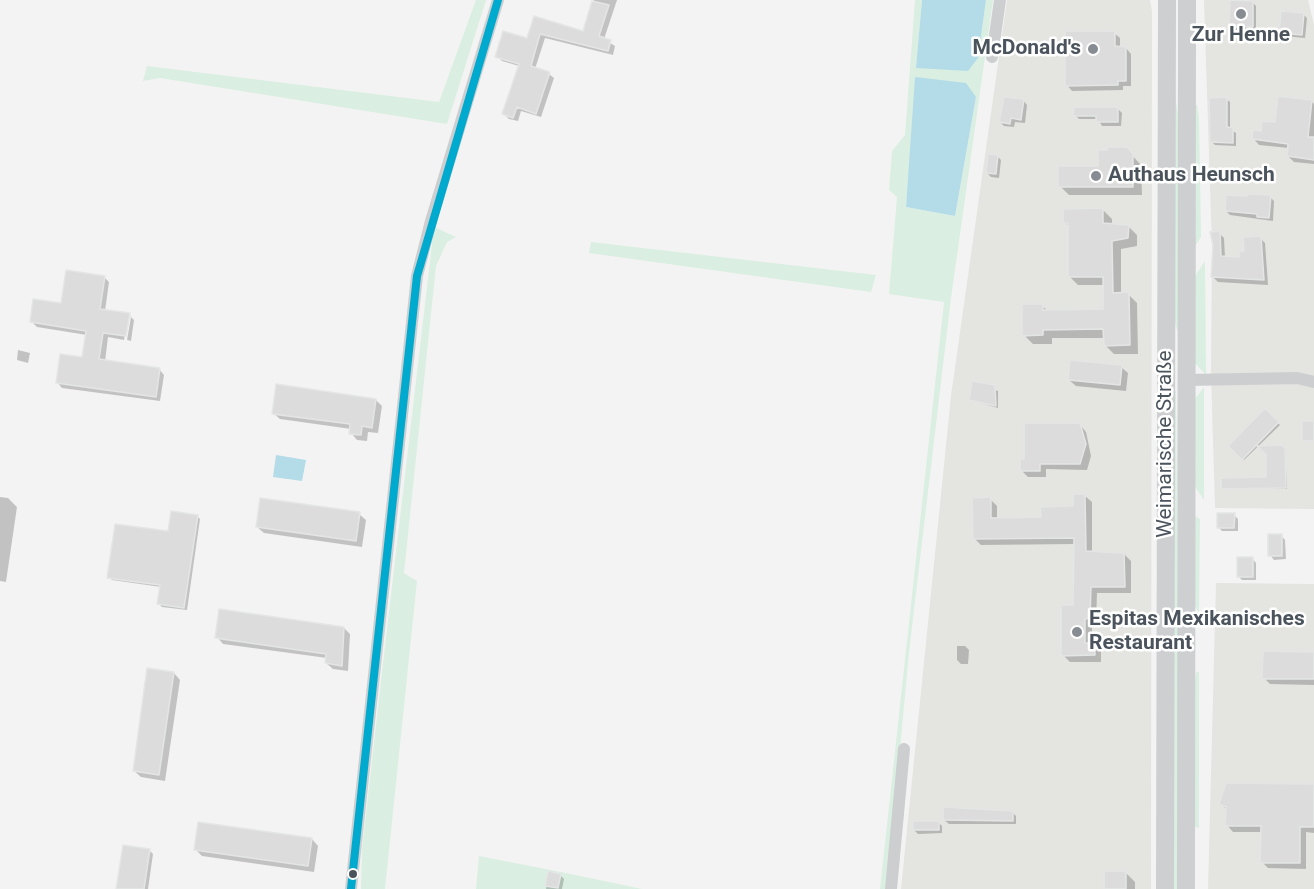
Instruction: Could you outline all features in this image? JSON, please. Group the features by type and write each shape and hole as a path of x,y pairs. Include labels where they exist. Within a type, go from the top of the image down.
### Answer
{"main road":[{"name":"Weimarische Straße","path":"1165,889 1167,0"},
{"name":"Weimarische Straße","path":"1186,889 1187,0"},
{"path":"1166,380 1186,380"}],"street":[{"path":"351,889 417,276 431,221 498,0"},
{"path":"992,57 1000,0"},
{"path":"1186,380 1298,378 1314,382"},
{"path":"891,889 904,749"}],"shaded area":[{"path":"1007,0 1150,0 1152,11 1151,889 901,889 951,396"},
{"path":"1204,0 1308,0 1314,25 1314,509 1215,508 1211,373 1212,246"},
{"path":"1216,583 1314,584 1314,889 1208,889"}],"green space":[{"path":"476,0 486,0 447,124 160,78 143,81 147,66 439,102"},
{"path":"915,0 922,0 916,68 978,58 986,0 993,0 951,298 909,652 887,889 880,889 944,302 889,294 897,197 889,190 892,151 905,135","holes":["916,77 976,97 955,216 906,207"]},
{"path":"1175,95 1180,129 1178,332 1174,320"},
{"path":"1194,105 1197,105 1199,117 1201,237 1196,245 1192,245"},
{"path":"434,227 456,237 447,242 436,266 404,573 417,581 385,889 361,889 362,849"},
{"path":"591,242 876,275 871,292 589,253"},
{"path":"1205,261 1206,375 1194,362 1193,279"},
{"path":"1204,387 1204,500 1192,482 1195,399"},
{"path":"1176,391 1180,889 1173,889 1174,392"},
{"path":"1193,515 1200,519 1199,614 1195,606"},
{"path":"1196,672 1199,672 1199,828 1192,826 1192,702"},
{"path":"479,856 561,872 642,889 476,889"}],"water":[{"path":"922,0 986,0 978,58 968,71 916,68"},
{"path":"915,77 966,83 976,97 955,216 906,207"},
{"path":"276,455 306,460 302,481 273,477"}],"building":[{"name":"Zur Henne","path":"1230,0 1253,1 1253,27 1229,27"},
{"path":"592,1 609,5 599,36 611,40 608,51 540,34 531,66 550,72 536,114 517,107 513,118 502,114 519,64 495,57 503,31 527,38 534,16 583,31"},
{"path":"1281,11 1304,13 1302,35 1279,33"},
{"path":"1065,31 1115,31 1115,46 1126,47 1126,81 1118,81 1118,85 1065,86"},
{"path":"1278,96 1312,100 1308,137 1314,137 1314,160 1287,156 1288,144 1252,139 1253,130 1261,131 1262,121 1275,122"},
{"path":"1004,97 1024,99 1021,120 1011,118 1010,124 999,122"},
{"path":"1227,97 1227,127 1233,128 1233,143 1210,142 1209,98"},
{"path":"1074,107 1118,107 1118,122 1096,122 1096,116 1073,116"},
{"name":"Authaus Heunsch","path":"1107,147 1127,147 1133,154 1133,187 1058,187 1058,166 1098,166 1098,150 1107,150"},
{"path":"988,154 998,155 996,174 986,173"},
{"path":"1247,194 1271,195 1269,218 1257,217 1257,214 1225,211 1226,195 1247,196"},
{"path":"1103,208 1103,223 1129,225 1128,238 1112,241 1113,293 1129,292 1130,345 1104,346 1103,329 1043,330 1043,335 1022,336 1022,304 1043,304 1043,310 1103,309 1103,277 1068,277 1068,223 1063,223 1063,209"},
{"path":"1220,231 1221,256 1239,257 1239,251 1244,251 1243,237 1261,236 1264,280 1211,277 1213,245 1210,232"},
{"path":"66,270 105,276 100,309 130,313 126,336 103,333 99,359 160,368 156,397 56,383 60,354 82,357 86,331 30,322 33,299 61,303"},
{"path":"1070,360 1122,365 1120,385 1068,380"},
{"path":"972,381 995,385 996,406 969,400"},
{"path":"276,384 376,399 372,428 362,426 361,435 349,434 350,424 272,414"},
{"path":"1265,408 1279,422 1242,460 1228,446"},
{"path":"1302,421 1314,421 1314,441 1302,441"},
{"path":"1024,423 1080,423 1086,444 1080,464 1040,464 1040,471 1020,471 1020,459 1024,459"},
{"path":"1282,445 1285,448 1286,488 1221,489 1221,478 1266,477 1266,454 1257,446"},
{"path":"1073,494 1085,494 1086,551 1124,553 1125,587 1091,587 1090,618 1085,619 1085,643 1095,643 1095,655 1061,656 1061,605 1073,605 1074,538 973,539 972,498 991,497 991,518 1041,517 1040,507 1073,506"},
{"path":"260,498 360,512 356,541 256,527"},
{"path":"171,511 198,515 184,608 157,604 160,585 107,578 115,524 168,531"},
{"path":"1217,513 1235,513 1234,528 1217,528"},
{"path":"1268,534 1282,534 1282,556 1268,556"},
{"path":"1237,557 1253,557 1253,577 1237,577"},
{"path":"219,609 344,627 342,666 325,663 326,654 215,638"},
{"path":"1263,651 1314,652 1314,679 1262,679"},
{"path":"147,668 174,672 159,775 133,771"},
{"path":"1226,783 1314,784 1314,827 1300,827 1300,863 1260,863 1261,826 1225,826 1226,807 1219,804"},
{"path":"943,807 1013,811 1013,821 943,820"},
{"path":"913,821 939,821 939,830 913,830"},
{"path":"198,822 312,838 308,866 194,850"},
{"path":"123,845 150,849 144,889 116,889"},
{"path":"548,871 561,874 558,888 545,886"},
{"path":"1104,871 1126,871 1126,889 1104,889"}],"transit line":[{"path":"351,889 417,276 498,0"}],"place":[{"name":"Zur Henne","path":"1241,14"},
{"name":"McDonald's","path":"1093,49"},
{"name":"Authaus Heunsch","path":"1096,176"},
{"name":"Espitas Mexikanisches Restaurant","path":"1077,632"}]}
